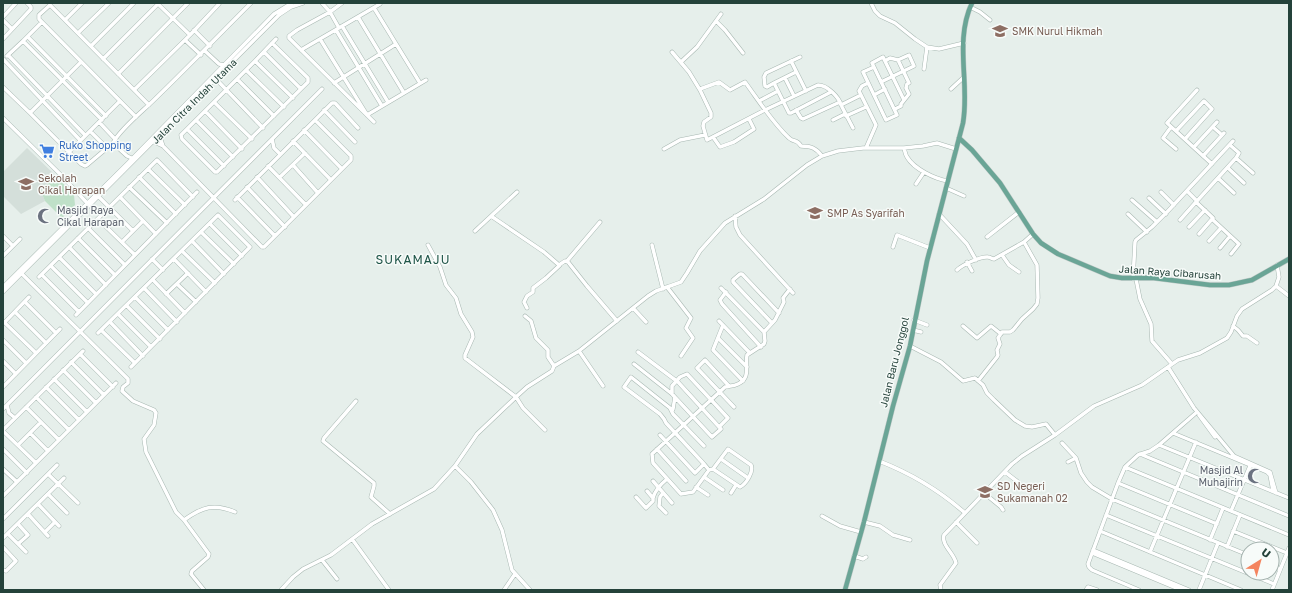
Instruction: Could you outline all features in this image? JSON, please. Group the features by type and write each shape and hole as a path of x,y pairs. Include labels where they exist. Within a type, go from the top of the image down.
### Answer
{"main road":[{"name":"Jalan Baru Jonggol","path":"845,590 910,346 914,320 930,248 966,109 964,43 966,20 971,5"},
{"name":"Jalan Raya Cibarusah","path":"959,138 967,144 990,171 1033,234 1041,243 1058,254 1114,277 1134,279 1154,278 1210,285 1230,285 1252,280 1289,259"}],"street":[{"path":"12,29 3,18 16,3"},
{"path":"3,39 31,9 27,3"},
{"path":"65,20 82,3"},
{"path":"78,33 109,3"},
{"path":"91,46 134,3"},
{"path":"103,59 158,3 190,35"},
{"path":"118,74 188,3"},
{"path":"242,3 247,8"},
{"path":"3,87 81,164 85,166 113,143 115,138 201,55 251,3"},
{"path":"163,146 159,133 213,75 274,14 292,3"},
{"name":"Jalan Citra Indah Utama","path":"3,292 88,204 99,197 159,133 280,15 291,7 303,3"},
{"path":"323,3 339,28 358,68 382,106"},
{"path":"342,3 330,12 297,30 289,36 289,38 374,122"},
{"path":"871,3 875,11 880,16 895,23 927,47 939,49 964,43"},
{"path":"136,117 39,19 39,15 50,4 149,105"},
{"path":"134,90 219,4"},
{"path":"302,50 380,4"},
{"path":"971,5 990,20"},
{"path":"374,8 420,83"},
{"path":"681,62 697,47 722,14"},
{"path":"358,17 404,93"},
{"path":"716,21 726,30 743,53"},
{"path":"42,22 23,42 3,59 80,140"},
{"path":"339,28 365,64 388,102"},
{"path":"194,30 210,46"},
{"path":"28,37 106,116"},
{"path":"272,43 308,78 308,82 224,166 217,172 214,172 181,138 181,135 205,112 214,102 264,52 272,43 276,39"},
{"path":"320,39 366,115"},
{"path":"185,40 201,55"},
{"path":"23,42 63,81 115,138"},
{"path":"334,83 396,44"},
{"path":"924,69 927,47"},
{"path":"205,51 219,64 224,65"},
{"path":"264,52 301,89"},
{"path":"672,52 689,72 700,89 712,115 703,124 707,140 765,110 820,85 831,92 840,104 853,128"},
{"path":"8,55 85,135"},
{"path":"881,82 914,66 909,55 898,60 890,58 885,61"},
{"path":"796,72 766,87 765,86 764,77 766,73 800,57"},
{"path":"874,67 863,72 886,120 897,115 885,89 881,82 874,67 872,63 883,57 904,100"},
{"path":"894,109 901,106 900,104 909,94 906,84 909,83 898,60"},
{"path":"255,61 293,98"},
{"path":"791,61 806,91"},
{"path":"30,113 81,62"},
{"path":"219,64 219,69"},
{"path":"246,70 284,107"},
{"path":"213,75 263,128"},
{"path":"951,89 964,77"},
{"path":"785,78 794,96"},
{"path":"237,79 274,116"},
{"path":"366,115 426,80"},
{"path":"700,89 719,82 730,90 745,82 765,110 790,140 798,141 802,146 814,148 822,156"},
{"path":"774,83 789,113 792,113 831,92"},
{"path":"866,148 876,125 859,91 862,86 868,83"},
{"path":"15,418 9,412 3,410 7,405 322,89"},
{"path":"874,95 885,89"},
{"path":"1197,90 1168,122 1171,127 1212,164"},
{"path":"761,100 778,92"},
{"path":"796,110 803,119 861,95"},
{"path":"69,152 120,101"},
{"path":"1176,131 1204,101 1212,109 1185,139"},
{"path":"214,102 252,139"},
{"path":"275,236 236,199 332,103 335,103 358,128"},
{"path":"833,120 866,107"},
{"path":"324,110 355,142"},
{"path":"205,112 242,148"},
{"path":"3,118 88,204 129,164 127,156"},
{"path":"713,137 720,147 734,142 754,130 749,119"},
{"path":"196,120 233,157"},
{"path":"152,141 163,146 262,247 264,247 267,246 275,236 351,160 352,157 315,120"},
{"path":"1194,148 1217,122"},
{"path":"1171,127 1163,138 1176,149"},
{"path":"1203,156 1223,134 1213,127"},
{"path":"187,129 224,166"},
{"path":"304,130 342,169"},
{"path":"90,131 107,148"},
{"path":"664,149 680,140 705,135"},
{"path":"272,139 274,148 280,154"},
{"path":"293,141 331,180"},
{"path":"113,143 127,156 134,159"},
{"path":"280,590 302,569 336,552 368,527 434,489 455,466 477,434 516,397 552,371 554,366 579,351 648,296 678,284 683,280 700,250 725,223 764,199 807,165 822,156 838,151 866,148 904,148 937,143 956,149"},
{"path":"1180,220 1236,158 1239,152 1231,143 1166,214 1135,242 1134,279 1140,299 1151,324 1152,340 1170,365 1201,418 1228,452 1228,456"},
{"path":"265,146 274,148"},
{"path":"904,148 906,156 909,160 924,172 936,178 948,181"},
{"path":"280,177 305,154"},
{"path":"1236,158 1253,173"},
{"path":"193,196 157,160 40,276 78,313 197,192"},
{"path":"293,165 318,193"},
{"path":"268,166 306,205"},
{"path":"1228,168 1244,183"},
{"path":"148,169 185,205"},
{"path":"916,184 924,172"},
{"path":"139,177 176,214"},
{"path":"257,177 294,217"},
{"path":"1218,178 1234,192"},
{"path":"129,187 166,223"},
{"path":"247,187 285,227"},
{"path":"946,188 964,196"},
{"path":"1187,191 1213,218 1213,220 1239,244 1231,254"},
{"path":"475,231 517,192"},
{"path":"1161,192 1174,205"},
{"path":"99,197 133,231"},
{"path":"120,197 156,234"},
{"path":"1149,198 1166,214"},
{"path":"1132,200 1157,222"},
{"path":"1189,227 1205,210"},
{"path":"987,237 1019,212"},
{"path":"939,214 967,244 976,260"},
{"path":"1128,214 1146,232"},
{"path":"98,334 219,215 250,247 131,367"},
{"path":"491,216 544,252 560,266"},
{"path":"735,216 736,227 740,235 793,293"},
{"path":"1199,234 1213,218"},
{"path":"98,219 135,256"},
{"path":"122,242 143,221"},
{"path":"527,308 524,302 527,296 533,292 533,288 565,261 567,261 600,222"},
{"path":"210,224 242,256"},
{"path":"88,228 125,265"},
{"path":"1209,241 1221,228"},
{"path":"201,232 234,264"},
{"path":"957,270 967,262 987,257 993,260 1024,242 1033,234"},
{"path":"893,247 897,235 930,248"},
{"path":"3,236 13,246"},
{"path":"1220,248 1230,236"},
{"path":"78,238 115,275"},
{"path":"3,256 20,239"},
{"path":"192,241 224,274"},
{"path":"978,381 998,355 997,350 1000,344 998,338 1002,332 1010,332 1013,330 1037,304 1037,265 1024,242"},
{"path":"428,245 440,267 446,286 456,298 461,314 474,337 464,357 516,397 523,408 545,430"},
{"path":"652,245 665,288 691,318 686,328 692,336 692,340 681,356"},
{"path":"69,247 106,285"},
{"path":"182,251 215,283"},
{"path":"1002,255 1009,265 1019,272"},
{"path":"59,257 96,294"},
{"path":"152,259 163,270"},
{"path":"174,259 206,292"},
{"path":"567,261 617,321"},
{"path":"967,262 972,271"},
{"path":"50,266 88,303"},
{"path":"939,589 940,585 955,565 955,559 943,539 944,535 1005,472 1022,456 1055,435 1094,406 1142,385 1178,360 1200,353 1224,340 1230,335 1237,316 1242,309 1276,286 1280,277 1277,266"},
{"path":"3,287 20,273 128,379 128,383 123,387 122,391 130,399 154,410 156,413 154,425 144,439 146,452 176,512 184,520 209,554 208,557 192,571 191,574 204,590"},
{"path":"166,294 188,273"},
{"path":"772,323 733,282 733,280 742,274 779,313"},
{"path":"153,280 185,313"},
{"path":"177,284 196,302"},
{"path":"1276,286 1289,296"},
{"path":"144,288 176,322"},
{"path":"704,446 684,424 672,411 631,377 624,387 660,414 675,433 704,464 711,469 740,487 743,486 752,472 751,465 728,449 721,458 711,469 704,477 693,492 681,494 653,463 652,454 675,433 684,424 726,387 737,385 743,381 747,376 747,356 749,352 761,347 765,342 764,332 721,288"},
{"path":"764,332 779,313 784,302 783,298 790,289"},
{"path":"726,292 720,300 722,304 761,347"},
{"path":"135,297 168,330"},
{"path":"29,298 4,323 36,353"},
{"path":"25,302 56,333"},
{"path":"127,306 160,338"},
{"path":"633,308 646,322"},
{"path":"14,312 46,343"},
{"path":"118,314 151,347"},
{"path":"525,316 531,321 536,338 548,350 548,357 554,366"},
{"path":"914,320 927,325"},
{"path":"719,321 749,352"},
{"path":"110,322 143,356"},
{"path":"723,326 714,351 743,381"},
{"path":"963,326 977,338 991,326 1001,334"},
{"path":"1233,326 1243,336 1247,336 1257,343"},
{"path":"4,385 60,329"},
{"path":"101,330 135,364"},
{"path":"913,330 921,332"},
{"path":"718,338 747,368"},
{"path":"3,340 26,363"},
{"path":"910,346 941,362 963,381 974,378 983,385 989,395 1015,420 1025,426 1032,427 1046,424 1055,435"},
{"path":"579,351 603,386"},
{"path":"36,463 3,430 81,352 113,387"},
{"path":"638,352 678,382 719,427"},
{"path":"730,386 707,361 704,360 697,368 734,407"},
{"path":"3,361 16,374"},
{"path":"71,362 104,395"},
{"path":"634,364 674,396 712,437 728,418 687,374 680,377 672,386 674,396 672,411"},
{"path":"63,370 96,403"},
{"path":"54,379 88,412"},
{"path":"3,496 116,383"},
{"path":"46,387 79,420"},
{"path":"36,397 70,430"},
{"path":"356,401 323,441 374,484 371,497 390,514"},
{"path":"7,405 9,412"},
{"path":"26,407 59,440"},
{"path":"1139,590 1090,569 1088,564 1092,551 1125,467 1140,454 1150,451 1158,446 1197,412"},
{"path":"1197,412 1234,456 1270,472 1274,492"},
{"path":"18,445 41,422"},
{"path":"1174,432 1268,474 1274,492"},
{"path":"30,433 48,451"},
{"path":"660,435 695,473 704,464"},
{"path":"1150,552 1196,442"},
{"path":"1062,443 1076,458 1081,473 1086,482 1092,487 1112,499 1240,552"},
{"path":"1158,446 1190,457 1289,498"},
{"path":"3,449 27,472"},
{"path":"657,449 686,481"},
{"path":"1140,454 1289,516"},
{"path":"721,458 748,478"},
{"path":"1068,462 1076,458"},
{"path":"879,461 909,474 953,503 965,513"},
{"path":"3,519 57,465"},
{"path":"455,466 471,482 493,510 502,530 510,567 530,590"},
{"path":"1231,511 1250,466"},
{"path":"1125,467 1289,535"},
{"path":"3,469 17,482"},
{"path":"1005,472 1018,482"},
{"path":"48,474 78,503"},
{"path":"704,477 723,490"},
{"path":"3,538 64,478"},
{"path":"636,497 646,508 654,501 654,494 658,487 667,479"},
{"path":"653,481 672,503"},
{"path":"1118,483 1217,524"},
{"path":"731,493 736,484"},
{"path":"696,487 708,496"},
{"path":"3,488 7,492"},
{"path":"647,490 653,498"},
{"path":"663,493 660,497 659,506 666,513"},
{"path":"984,493 1003,510"},
{"path":"48,494 67,513"},
{"path":"38,504 59,526"},
{"path":"184,520 199,510 207,507 226,508 235,512"},
{"path":"1210,540 1223,508"},
{"path":"28,514 48,536"},
{"path":"1106,515 1274,584"},
{"path":"1227,547 1240,515"},
{"path":"822,516 840,526 861,532"},
{"path":"45,532 55,522"},
{"path":"864,522 880,526 893,536 910,540"},
{"path":"956,522 977,543"},
{"path":"18,524 28,535 18,544"},
{"path":"1100,531 1242,590"},
{"path":"1233,531 1287,553"},
{"path":"8,534 26,552"},
{"path":"352,539 389,590"},
{"path":"1199,590 1218,543"},
{"path":"3,547 16,562 6,571 3,570"},
{"path":"1280,569 1289,548"},
{"path":"1092,551 1189,590"},
{"path":"854,556 863,560 866,557"},
{"path":"322,560 337,579"},
{"path":"504,590 515,574"},
{"path":"1272,590 1275,581"},
{"path":"1169,590 1171,584"},
{"path":"1171,584 1181,590"},
{"path":"1086,590 1087,587 1090,587 1097,590"}],"shaded area":[{"name":"Sekolah Cikal Harapan","path":"27,148 56,176 41,191 45,201 21,214 3,196 3,172"}],"green space":[{"path":"56,176 74,195 75,205 62,218 45,201 41,191"}],"place":[{"name":"SMK Nurul Hikmah","path":"1000,31"},
{"name":"Ruko Shopping Street","path":"47,151"},
{"name":"Sekolah Cikal Harapan","path":"26,184"},
{"name":"SMP As Syarifah","path":"815,213"},
{"name":"Masjid Raya Cikal Harapan","path":"45,216"},
{"name":"Masjid Al Muhajirin","path":"1255,476"},
{"name":"SD Negeri Sukamanah 02","path":"985,492"}],"district":[{"name":"SUKAMAJU","path":"413,259"}]}
